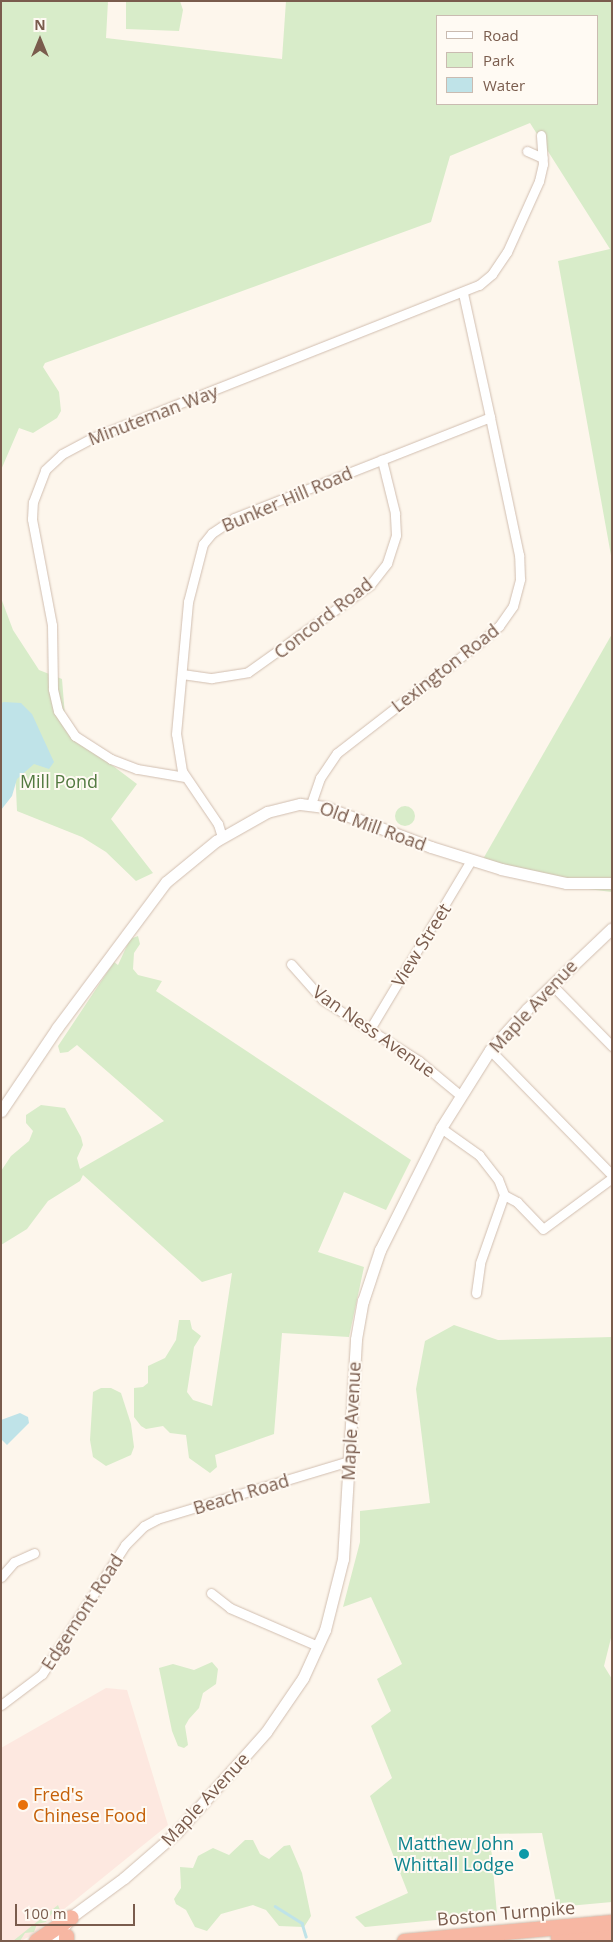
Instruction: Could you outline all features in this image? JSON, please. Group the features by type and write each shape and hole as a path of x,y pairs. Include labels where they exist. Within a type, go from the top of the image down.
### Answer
{"highway":[{"path":"36,1941 71,1917"},
{"name":"Boston Turnpike","path":"404,1941 612,1922"},
{"name":"Boston Turnpike","path":"511,1941 612,1933"}],"main road":[{"name":"Old Mill Road","path":"1,1111 57,1028 156,894 175,873 222,837 267,812 288,806 311,804 471,860 566,883 612,884"},
{"name":"Maple Avenue","path":"62,1939 71,1917 135,1869 177,1832 246,1756 290,1700 318,1646 335,1596 343,1559 355,1350 365,1294 394,1218 441,1128 490,1050 552,985 612,928"},
{"name":"Maple Avenue","path":"62,1939 90,1902"}],"street":[{"name":"Minuteman Way","path":"185,777 137,769 111,759 75,736 58,711 53,689 52,625 32,519 33,502 45,470 62,454 92,438 463,293 486,279 504,257 539,181 542,158 541,135"},
{"path":"526,151 542,158"},
{"path":"463,293 490,417"},
{"name":"Bunker Hill Road","path":"222,837 218,824 185,777 176,734 191,582 203,544 212,533 234,518 490,417"},
{"name":"Lexington Road","path":"311,804 320,778 337,753 484,639 505,619 513,606 520,579 519,555 490,417"},
{"name":"Concord Road","path":"182,674 212,678 248,672 283,651 376,578 387,562 396,535 395,513 382,460"},
{"name":"View Street","path":"370,1029 471,860"},
{"name":"Van Ness Avenue","path":"291,964 323,1000 433,1071 460,1095"},
{"path":"552,985 612,1046"},
{"path":"490,1050 612,1176 543,1229 517,1202 504,1195"},
{"path":"441,1128 486,1161 498,1179 504,1195 503,1205 480,1263 476,1292"},
{"name":"Beach Road","path":"136,1533 157,1519 349,1461"},
{"name":"Edgemont Road","path":"1,1705 42,1674 136,1533"},
{"path":"1,1576 14,1562 34,1553"},
{"path":"211,1593 230,1608 318,1646"}],"shaded area":[{"path":"106,1688 127,1690 168,1825 32,1935 21,1941 1,1941 1,1748"}],"green space":[{"path":"1,1 108,1 106,38 282,59 286,1 612,1 612,561 558,261 610,249 530,123 450,156 431,222 45,363 43,367 59,392 61,411 57,418 33,433 19,428 1,470"},
{"path":"126,1 180,1 183,10 179,31 126,29"},
{"name":"Mill Pond","path":"1,598 13,630 39,670 62,679 65,716 80,741 137,784 111,819 153,873 136,881 106,852 82,837 17,811 13,724 1,719"},
{"path":"612,634 612,892 555,885 479,866"},
{"path":"405,806 412,809 415,816 412,823 405,826 398,823 395,816 398,809"},
{"path":"138,936 140,944 134,953 133,969 138,975 162,981 156,991 411,1160 386,1210 344,1192 318,1252 364,1267 349,1337 282,1333 274,1434 215,1455 217,1467 210,1473 189,1458 186,1435 170,1433 163,1426 146,1429 141,1426 134,1417 134,1388 143,1387 148,1383 148,1366 165,1358 176,1340 179,1320 190,1320 192,1329 201,1336 194,1347 187,1392 193,1400 212,1406 232,1273 202,1282 83,1175 80,1181 48,1201 27,1229 1,1245 1,1171 11,1156 29,1141 33,1131 26,1123 26,1115 41,1105 65,1108 81,1137 83,1145 77,1158 80,1169 164,1121 77,1045 68,1052 60,1053 58,1046 114,962 118,965 130,939"},
{"path":"454,1325 498,1340 612,1337 612,1634 604,1666 612,1679 612,1902 557,1907 542,1833 490,1834 497,1914 365,1927 355,1917 408,1893 370,1796 392,1778 371,1726 391,1711 377,1679 402,1664 371,1597 343,1607 360,1542 360,1511 430,1503 416,1389 425,1341"},
{"path":"101,1388 111,1388 121,1393 131,1424 134,1447 131,1455 106,1466 93,1457 90,1440 93,1392"},
{"path":"212,1662 218,1669 216,1684 203,1693 199,1708 185,1726 188,1745 184,1748 178,1746 172,1731 159,1668 173,1664 194,1670"},
{"path":"245,1840 253,1840 260,1854 269,1859 284,1846 290,1845 302,1873 311,1916 304,1927 279,1926 266,1910 253,1905 221,1914 207,1931 195,1927 186,1910 176,1904 174,1899 181,1888 180,1867 193,1868 198,1856 213,1848 229,1855"},
{"path":"58,1905 60,1910 53,1912 46,1922 37,1924 34,1932 25,1933 20,1941 13,1941"}],"water":[{"name":"Mill Pond","path":"1,703 21,703 32,714 54,762 49,769 34,764 17,779 12,796 1,810"},
{"path":"20,1413 28,1417 29,1423 7,1445 1,1439 1,1420"}],"waterway":[{"path":"275,1906 302,1923 306,1936"}],"place":[{"name":"Fred's Chinese Food","path":"23,1805"},
{"name":"Matthew John Whittall Lodge","path":"524,1854"}]}
